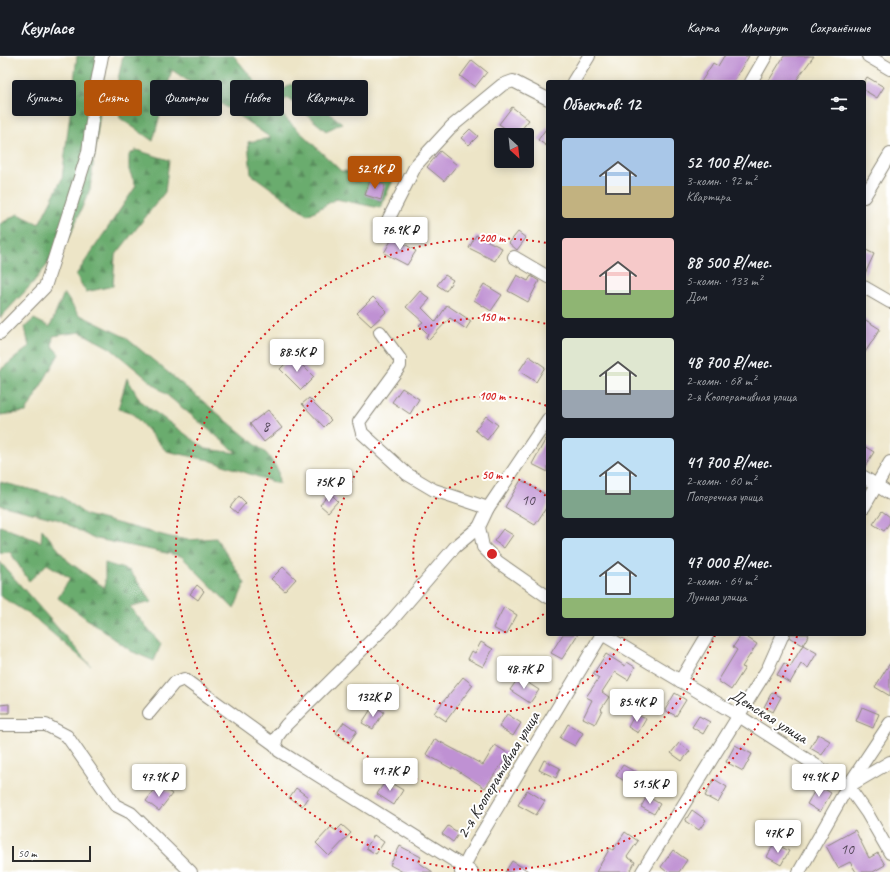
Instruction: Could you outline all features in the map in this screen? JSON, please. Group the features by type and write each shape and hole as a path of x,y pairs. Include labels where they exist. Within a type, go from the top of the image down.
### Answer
{"street":[{"path":"0,333 45,287 88,152 102,56"},
{"path":"574,80 589,56"},
{"path":"752,80 766,56"},
{"path":"868,56 890,69"},
{"path":"388,220 416,165 451,127 502,85 513,81 546,98"},
{"path":"866,194 890,154"},
{"path":"514,257 546,276"},
{"path":"866,288 890,302"},
{"path":"380,332 400,359 400,366 359,422 362,432 407,474 434,490 488,508"},
{"path":"277,748 277,737 286,725 394,619 455,548 479,526 488,508 546,422"},
{"path":"866,503 890,462"},
{"path":"866,478 890,494"},
{"path":"479,526 483,547 498,562 546,596"},
{"name":"2-я Кооперативная улица","path":"465,870 476,843 601,636"},
{"name":"Детская улица","path":"605,636 739,716 848,786 867,813 890,853"},
{"path":"680,681 707,636"},
{"path":"642,872 768,668 782,636"},
{"path":"149,713 174,683 184,679 277,748 465,870"},
{"path":"799,872 848,786 890,724"},
{"path":"0,725 46,725 68,736 115,805 131,813 191,872"},
{"path":"848,786 890,762"}],"green space":[{"path":"77,56 105,56 103,80 84,80 84,116 99,116 90,189 69,238 31,285 0,318 0,224 18,214 39,224 62,179 70,116 76,116 76,80 74,80"},
{"path":"123,56 234,56 254,80 230,80 230,110 222,104 222,80 187,80 172,70 169,80 150,80 150,116 160,116 153,141 120,118 120,116 142,116 142,80 118,80"},
{"path":"291,84 292,102 287,98 284,101 284,89"},
{"path":"239,116 283,116 341,171 396,174 380,208 336,199 308,215 251,174 248,142 271,138"},
{"path":"308,116 333,116 342,123 326,131"},
{"path":"136,150 169,160 165,192 115,256 113,286 86,292 76,275 136,186 129,170 129,155"},
{"path":"64,293 78,314 125,337 267,454 278,470 279,484 209,460 166,451 132,413 118,409 127,378 141,402 206,449 237,453 110,348 80,332 53,336 52,346 59,354 26,412 0,415 0,370 29,347 25,327 34,319 50,327"},
{"path":"0,482 62,497 86,515 170,537 188,540 216,538 245,583 234,609 181,556 92,538 60,520 0,505"},
{"path":"0,526 41,542 42,529 68,561 105,588 105,563 130,571 152,602 130,607 161,644 154,661 131,651 58,598 70,578 47,564 29,581 10,552 0,553"},
{"path":"0,562 91,666 32,616 0,596"}],"building":[{"path":"724,56 749,56 734,80 702,80 713,63 718,66"},
{"path":"784,56 814,56 796,80 769,80"},
{"path":"472,60 487,72 475,87 460,76"},
{"path":"867,77 884,87 877,98 866,91 865,80"},
{"path":"512,107 529,120 523,128 504,128 499,124"},
{"path":"470,129 478,136 469,145 461,138"},
{"path":"546,129 546,146 538,140"},
{"path":"440,151 457,165 444,181 427,167"},
{"path":"370,180 385,185 381,200 365,195"},
{"path":"518,232 526,238 517,250 509,243"},
{"path":"476,235 502,248 495,261 469,248"},
{"path":"393,237 416,251 407,265 384,253"},
{"path":"866,250 874,254 866,272"},
{"path":"445,275 453,280 446,291 437,285"},
{"path":"517,275 528,281 531,276 539,281 528,302 508,291"},
{"path":"484,284 502,295 491,311 474,300"},
{"path":"420,291 430,299 422,308 436,322 447,305 471,321 466,329 450,318 429,340 426,337 428,334 419,325 423,322 406,307"},
{"path":"373,297 387,311 371,326 357,313"},
{"path":"866,320 880,329 866,351"},
{"path":"293,356 314,377 301,390 280,369"},
{"path":"529,356 545,367 536,382 519,371"},
{"path":"402,388 419,399 410,414 392,402"},
{"path":"309,398 331,420 324,427 302,404"},
{"path":"268,410 282,428 264,442 250,424"},
{"path":"486,416 498,425 487,440 475,430"},
{"path":"546,439 546,471 532,464"},
{"path":"866,447 874,452 866,465"},
{"path":"521,480 546,495 546,508 535,525 505,507"},
{"path":"330,493 338,501 328,512 320,505"},
{"path":"239,496 246,503 237,513 230,507"},
{"path":"882,511 890,517 890,522 884,531 873,524"},
{"path":"503,529 513,535 504,548 494,541"},
{"path":"283,567 296,579 285,591 271,579"},
{"path":"197,585 204,591 198,600 190,594"},
{"path":"504,607 517,615 506,635 493,628"},
{"path":"562,636 577,636 562,659 551,653"},
{"path":"741,636 745,636 757,644 742,667 745,668 731,690 718,681 737,650 733,647"},
{"path":"790,636 808,636 803,645 790,638"},
{"path":"481,642 493,649 483,667 468,659 472,651 475,653"},
{"path":"803,645 817,653 808,668 801,664 790,683 777,675 784,663 790,667"},
{"path":"606,654 625,666 627,662 635,667 628,680 615,672 602,692 609,697 601,709 602,710 595,724 583,718 592,700 586,697 599,678 593,674"},
{"path":"890,663 890,696 875,687"},
{"path":"463,677 473,685 446,721 434,713"},
{"path":"519,677 539,690 530,703 510,690"},
{"path":"772,692 781,697 773,712 764,707"},
{"path":"675,693 686,700 676,716 665,710"},
{"path":"9,704 9,713 0,713 0,705"},
{"path":"373,706 384,712 373,729 362,723"},
{"path":"862,707 879,714 873,728 856,721"},
{"path":"507,714 521,723 513,736 499,727"},
{"path":"635,714 646,719 638,733 628,727"},
{"path":"699,716 710,722 703,734 692,727"},
{"path":"344,722 357,731 349,743 336,733"},
{"path":"568,724 583,733 575,746 560,738"},
{"path":"818,734 830,741 822,755 810,748"},
{"path":"435,739 483,765 495,745 509,754 485,788 452,767 452,769 426,754"},
{"path":"679,743 690,751 682,761 671,753"},
{"path":"735,745 752,754 743,771 726,762"},
{"path":"544,760 560,768 556,778 539,770"},
{"path":"623,765 637,773 630,784 616,776"},
{"path":"714,779 727,787 718,803 705,796"},
{"path":"386,780 403,790 394,805 377,794"},
{"path":"159,784 172,794 159,811 146,801"},
{"path":"818,785 831,793 820,812 807,804"},
{"path":"296,788 308,797 302,806 289,798"},
{"path":"527,790 545,801 536,815 518,805"},
{"path":"647,796 660,804 654,814 641,807"},
{"path":"692,810 706,820 699,830 685,821"},
{"path":"342,825 351,833 329,856 316,843 331,827 336,831"},
{"path":"448,826 459,833 453,842 442,834"},
{"path":"855,830 869,858 878,853 885,865 873,872 856,872 850,862 838,868 826,846"},
{"path":"625,832 638,841 627,857 635,862 630,872 596,872 610,848 613,850"},
{"path":"374,835 384,842 376,854 366,848"},
{"path":"774,843 789,851 781,865 767,857"},
{"path":"400,846 421,857 418,862 433,872 403,872 390,865"},
{"path":"673,850 687,860 679,872 667,872 661,867"},
{"path":"512,861 530,872 505,872"}]}
